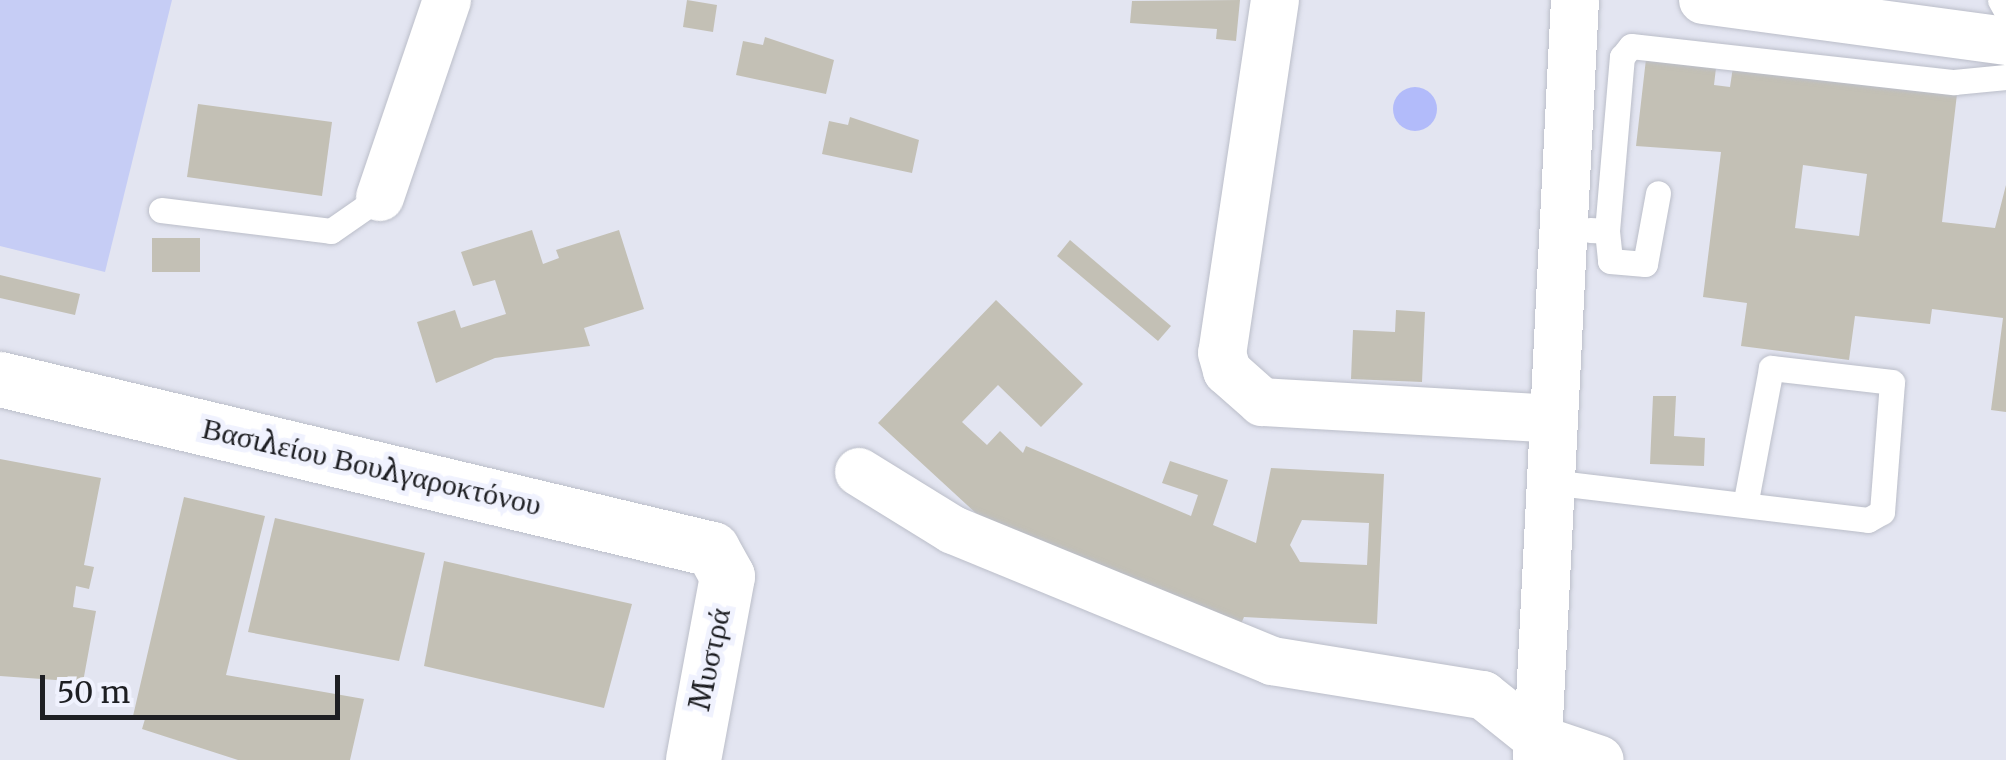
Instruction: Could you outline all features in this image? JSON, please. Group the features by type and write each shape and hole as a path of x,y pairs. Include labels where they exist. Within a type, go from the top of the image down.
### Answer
{"street":[{"path":"380,197 448,0"},
{"path":"1275,0 1222,353 1227,371 1262,402 1553,419"},
{"path":"1537,749 1553,419 1586,230 1575,0"},
{"path":"1726,2 2006,41"},
{"name":"Βασιλείου Βουλγαροκτόνου","path":"0,380 681,536 712,549 727,576"},
{"path":"860,472 953,530 1272,661 1483,695 1537,749 1600,760"},
{"name":"Μυστρά","path":"687,754 727,576"}],"lane":[{"path":"2000,0 2006,11"},
{"path":"1658,193 1651,260 1610,261 1586,230 1622,57 1643,42 1954,82 2006,77"},
{"path":"161,210 331,231 380,197"},
{"path":"1550,482 1868,520 1882,512 1892,382 1771,368 1746,505"}],"shaded area":[{"path":"0,0 172,0 105,272 0,246"},
{"path":"1415,87 1430,94 1437,109 1430,124 1415,131 1400,124 1393,109 1400,94"}],"building":[{"path":"687,0 717,5 713,32 683,27"},
{"path":"1240,0 1236,41 1216,39 1217,29 1130,23 1132,1"},
{"path":"765,37 834,60 826,94 736,75 743,41 763,45"},
{"path":"1646,59 1716,68 1714,85 1730,87 1733,67 1957,94 1942,222 1995,228 2006,185 2006,412 1991,410 2003,318 1932,309 1930,324 1855,316 1849,360 1741,346 1747,303 1703,297 1721,152 1636,146","holes":["1803,165 1867,174 1859,236 1795,228"]},
{"path":"198,104 332,122 322,196 187,177"},
{"path":"850,117 919,140 912,173 822,154 829,121 848,125"},
{"path":"532,230 543,264 559,258 556,250 619,230 644,309 584,328 590,346 495,358 436,383 417,322 455,310 461,328 506,314 495,280 473,286 461,252"},
{"path":"152,238 200,238 200,272 152,272"},
{"path":"1070,240 1171,326 1158,341 1057,256"},
{"path":"0,275 80,294 75,315 0,298"},
{"path":"996,300 1083,384 1041,427 998,385 962,422 987,445 1000,431 1023,453 1026,446 1191,516 1198,495 1162,483 1170,461 1228,480 1213,525 1256,543 1271,468 1384,474 1377,624 1244,617 1240,626 979,516 878,423","holes":["1302,520 1369,523 1367,565 1300,562 1290,545"]},
{"path":"1396,310 1425,312 1422,382 1351,379 1353,330 1395,332"},
{"path":"1653,396 1676,396 1674,436 1705,438 1704,466 1650,464"},
{"path":"0,459 101,478 84,565 94,567 89,589 76,586 73,607 96,611 83,682 0,676"},
{"path":"184,497 265,516 226,675 364,699 350,760 238,760 142,729 145,719 133,716"},
{"path":"275,518 425,553 399,661 248,632"},
{"path":"444,561 632,604 604,708 424,666"}]}
